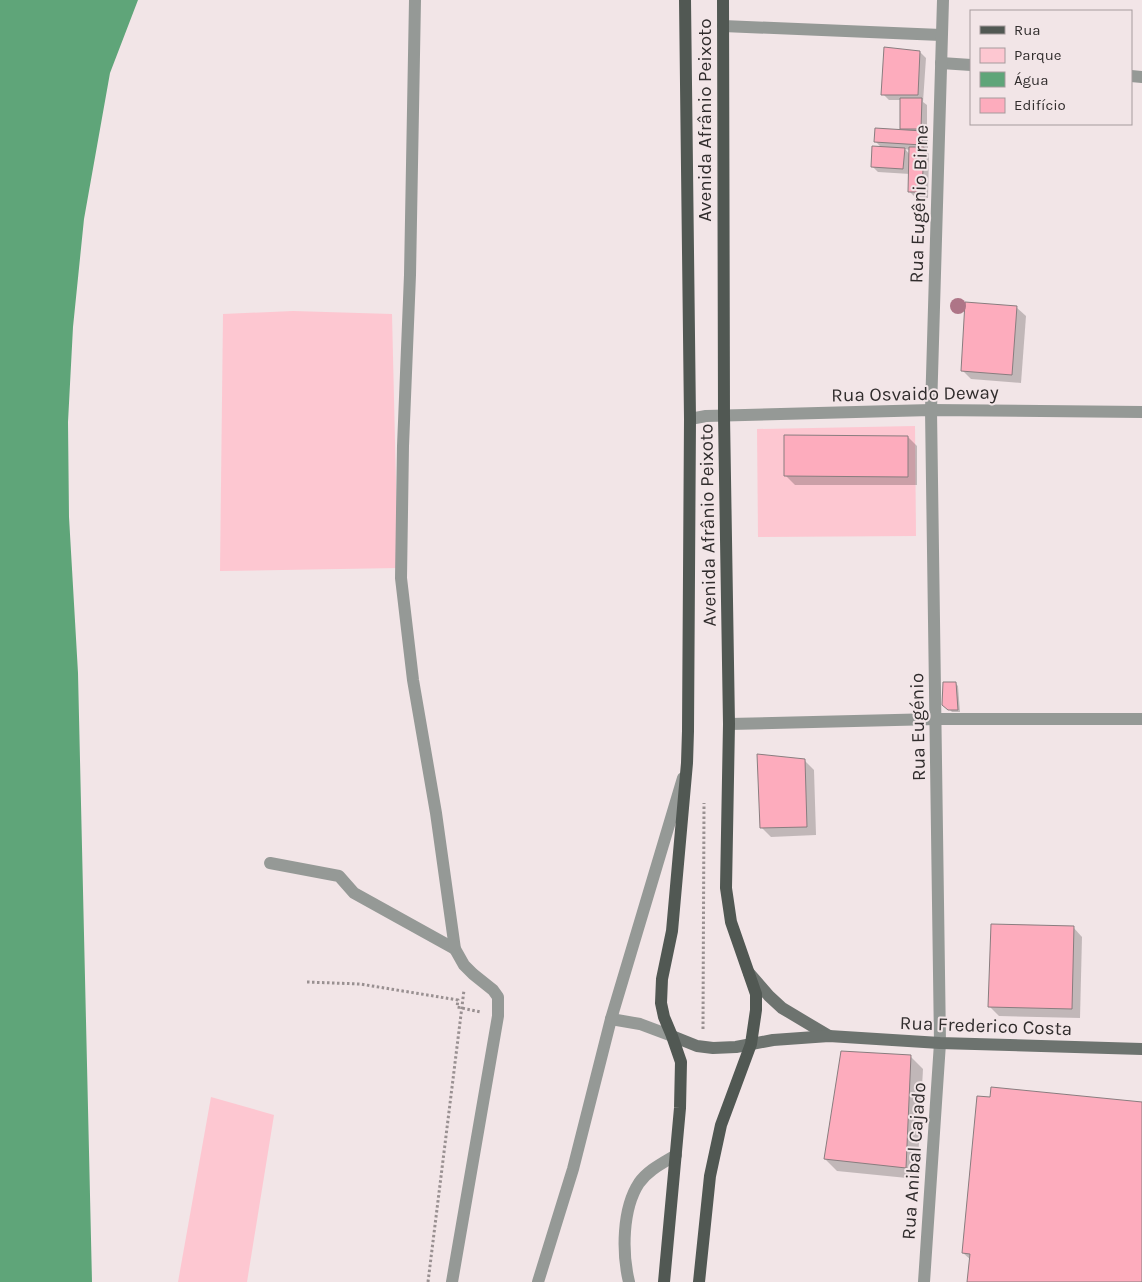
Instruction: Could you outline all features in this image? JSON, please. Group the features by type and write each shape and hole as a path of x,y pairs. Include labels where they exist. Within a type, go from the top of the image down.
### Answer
{"main road":[{"name":"Avenida Afrânio Peixoto","path":"664,1282 680,1108 681,1062 664,1017 661,1003 662,979 672,931 687,763 690,420 685,0"},
{"name":"Avenida Afrânio Peixoto","path":"699,1282 710,1176 721,1124 750,1044 756,1010 756,994 731,922 726,888 729,724 724,416 722,0"},
{"name":"Rua Frederico Costa","path":"749,973 782,1008 802,1022 829,1036"},
{"path":"672,1036 703,1048 725,1048 750,1044"},
{"name":"Rua Frederico Costa","path":"750,1044 781,1039 829,1036 940,1043 1142,1049"}],"street":[{"path":"415,0 410,275 403,446 401,578 413,680 436,813 455,949 466,967 493,990 498,997 498,1016 452,1282"},
{"name":"Rua Eugênio Birne","path":"931,410 943,0"},
{"path":"723,26 941,35"},
{"path":"941,63 970,65"},
{"name":"Rua Osvaido Deway","path":"690,420 706,416 931,410 1142,412"},
{"name":"Rua Eugénio","path":"931,410 940,1043"},
{"path":"729,724 936,719 1142,719"},
{"path":"538,1282 573,1170 611,1019 687,763"},
{"path":"270,863 339,876 354,893 455,949"},
{"path":"611,1019 640,1024 672,1036"},
{"name":"Rua Anibal Cajado","path":"924,1282 940,1043"},
{"path":"629,1282 625,1264 624,1242 631,1198 639,1183 650,1171 676,1155"}],"path":[{"path":"428,1282 463,1008 466,967"},
{"path":"307,982 360,984 458,1000 457,1008 498,1016"}],"green space":[{"path":"293,311 392,314 398,568 220,571 223,314"},
{"path":"915,426 916,536 758,537 757,429"},
{"path":"211,1097 274,1115 247,1282 178,1282"}],"water":[{"path":"0,0 138,0 110,73 84,219 73,327 68,422 69,517 78,673 92,1282 0,1282"}],"building":[{"path":"884,47 920,51 918,95 881,95"},
{"path":"900,98 922,98 921,129 900,129"},
{"path":"875,128 923,131 922,145 874,142"},
{"path":"872,146 905,148 903,169 871,167"},
{"path":"909,147 924,147 922,192 908,192"},
{"path":"965,302 1017,306 1012,375 961,371"},
{"path":"784,435 908,436 908,477 784,476"},
{"path":"943,682 956,682 958,710 948,710 942,705"},
{"path":"757,754 805,759 807,827 760,828"},
{"path":"991,924 1074,926 1072,1009 988,1007"},
{"path":"841,1051 911,1055 906,1168 824,1159"},
{"path":"991,1087 1142,1102 1142,1282 967,1282 970,1254 962,1253 977,1096 990,1097"}]}
